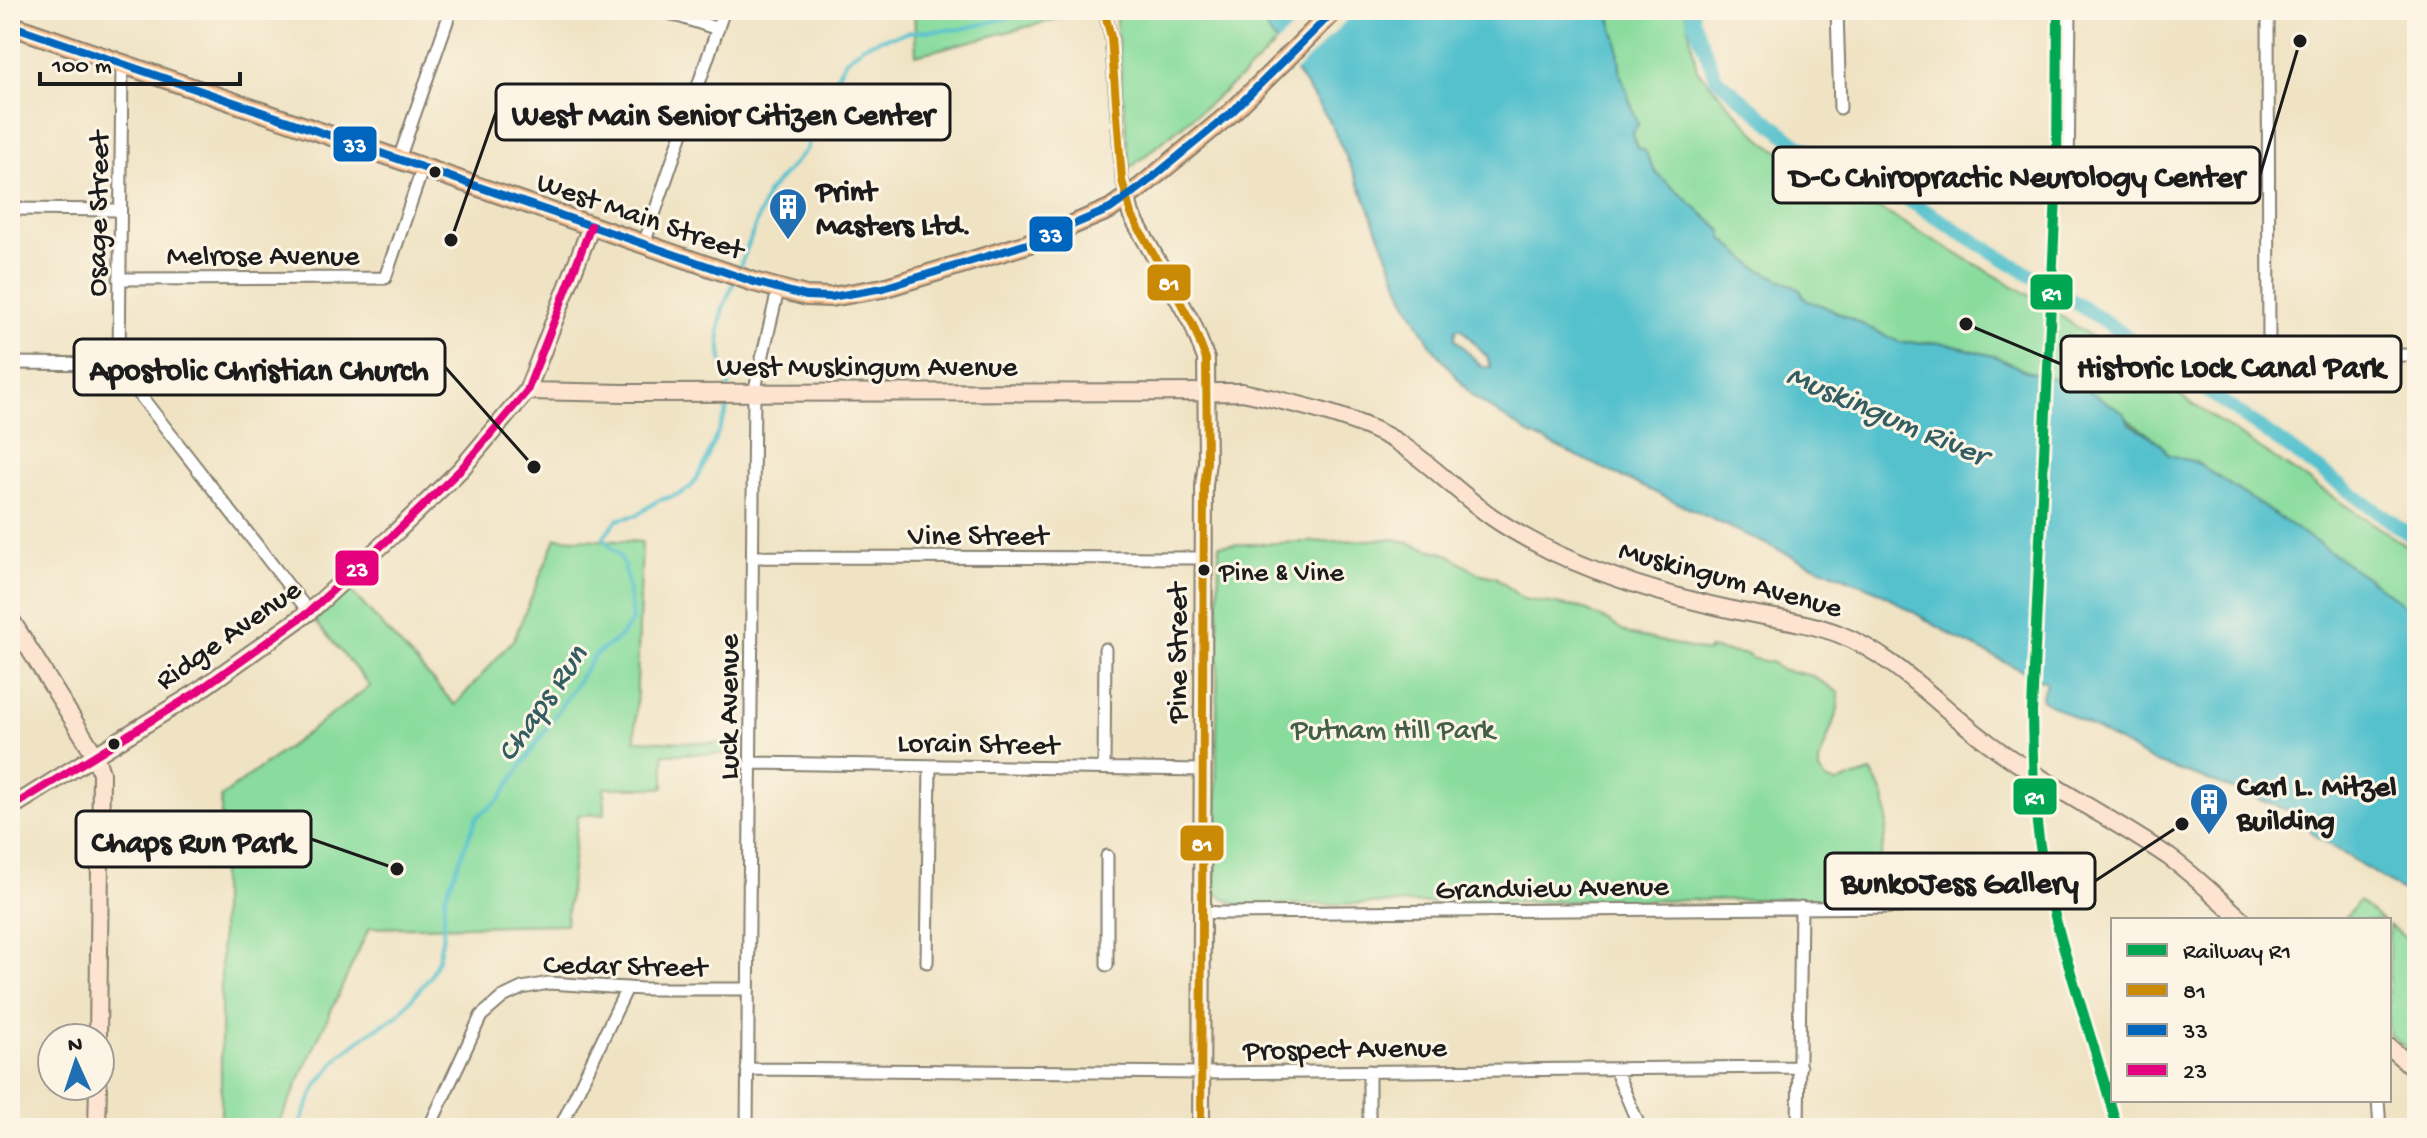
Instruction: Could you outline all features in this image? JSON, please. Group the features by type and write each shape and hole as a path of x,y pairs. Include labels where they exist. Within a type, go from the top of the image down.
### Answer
{"main road":[{"name":"West Main Street","path":"10,25 720,271 778,290 831,297 883,288 1027,244 1110,209 1207,134 1335,10"}],"street":[{"path":"399,159 451,10"},
{"path":"660,10 718,29"},
{"path":"644,244 724,10"},
{"path":"1104,10 1111,37 1122,180 1127,198"},
{"path":"1837,10 1840,108"},
{"path":"2068,173 2070,10"},
{"path":"2268,10 2269,356 2417,355"},
{"name":"Osage Street","path":"119,364 122,64"},
{"name":"Melrose Avenue","path":"119,279 385,278 423,167"},
{"name":"Pine Street","path":"1127,198 1131,214 1202,343 1206,359 1201,1128"},
{"path":"10,209 120,210"},
{"name":"Ridge Avenue","path":"10,808 210,683 309,612 461,469 527,391 591,226"},
{"name":"Luck Avenue","path":"747,1128 753,557 747,393 778,290"},
{"path":"10,363 119,364 309,612"},
{"name":"West Muskingum Avenue","path":"527,391 1208,392"},
{"name":"Muskingum Avenue","path":"1208,392 1242,392 1291,402 1367,428 1400,443 1490,516 1525,538 1630,583 1700,603 1841,634 1909,676 1991,745 2169,857 2202,882 2240,918"},
{"name":"Vine Street","path":"753,557 1204,558"},
{"path":"10,618 95,755 101,773 98,1022"},
{"path":"1104,768 1105,649"},
{"name":"Lorain Street","path":"751,763 1203,770"},
{"path":"927,962 930,766"},
{"path":"1107,856 1107,965"},
{"path":"1798,1128 1801,907"},
{"name":"Grandview Avenue","path":"1203,912 1901,907"},
{"name":"Cedar Street","path":"429,1128 481,1016 503,997 522,988 549,983 579,983 627,988 748,989"},
{"path":"560,1128 627,988"},
{"path":"2391,1049 2417,1071"},
{"name":"Prospect Avenue","path":"747,1069 1201,1073 1800,1067"},
{"path":"1615,1069 1640,1128"},
{"path":"1369,1071 1369,1128"},
{"path":"97,1128 98,1102"},
{"path":"2378,1102 2380,1128"}],"green space":[{"path":"914,10 1094,10 916,55"},
{"path":"1115,10 1311,10 1244,75 1130,168"},
{"path":"1608,10 1685,10 1697,70 1765,143 2029,295 2417,553 2417,614 2322,546 2195,462 2168,455 2160,443 2086,389 2023,370 1997,357 1943,343 1899,342 1807,301 1799,289 1755,267 1722,238 1722,231 1655,172 1644,150 1639,150 1632,134 1638,124 1621,76 1617,41"},
{"path":"556,538 642,542 635,740 740,744 740,754 664,754 664,788 604,788 605,814 578,815 566,924 369,928 277,1128 221,1128 221,797 370,686 315,621 349,589 455,705 514,639"},
{"name":"Putnam Hill Park","path":"1395,539 1450,555 1477,573 1495,577 1523,599 1581,608 1629,634 1708,652 1709,649 1749,655 1750,658 1773,663 1780,669 1813,676 1839,693 1838,709 1819,762 1819,771 1827,781 1837,783 1871,772 1883,795 1887,818 1878,866 1887,883 1897,887 1906,898 1237,905 1215,893 1219,545"},
{"path":"2359,901 2380,918 2346,918"},
{"path":"2391,927 2417,947 2417,1058 2391,1036"}],"water":[{"path":"1254,10 1607,10 1617,41 1621,76 1638,124 1632,134 1639,149 1644,150 1655,172 1722,231 1722,238 1755,267 1799,289 1807,301 1899,342 1943,343 1997,357 2023,370 2086,389 2125,414 2129,423 2160,443 2168,455 2195,462 2322,546 2417,614 2417,900 2316,836 2290,811 2156,763 2041,699 2046,682 1960,640 1878,591 1796,558 1529,434 1472,396 1430,344 1404,296 1363,193 1329,120","holes":["1461,328 1487,357 1491,367 1482,367 1455,339 1456,330"]}],"pier":[{"path":"1311,10 1357,10 1293,74 1274,46"}],"waterway":[{"name":"Chaps Run","path":"738,272 768,192 806,150 822,103 845,61 863,46 881,39 910,32 962,29 1039,10"},
{"name":"Muskingum River","path":"1692,10 1716,78 1795,143 1908,200 2103,320 2417,540"},
{"name":"Chaps Run","path":"729,387 729,379 723,369 719,332 723,308 735,280"},
{"name":"Chaps Run","path":"298,1128 317,1085 340,1056 397,1016 430,977 443,936 445,897 477,817 499,800 595,655 619,638 632,621 622,562 604,536 617,520 637,515 657,501 691,487 726,413 729,396"}],"rail line":[{"name":"R1","path":"2058,10 2057,174 2032,712 2034,785 2039,840 2049,892 2117,1128"}],"transit line":[{"name":"81","path":"1104,10 1111,37 1122,180 1131,214 1193,325 1206,359 1201,1128"},
{"name":"33","path":"10,25 754,282 806,296 831,297 883,288 1027,244 1110,209 1232,112 1335,10"},
{"name":"23","path":"10,808 194,694 309,612 461,469 527,391 591,226"}],"place":[{"name":"D-C Chiropractic Neurology Center","path":"2300,41"},
{"name":"West Main Senior Citizen Center","path":"451,240"},
{"name":"Print Masters Ltd.","path":"788,241"},
{"name":"Historic Lock Canal Park","path":"1966,324"},
{"name":"Apostolic Christian Church","path":"534,467"},
{"name":"Pine & Vine","path":"1204,570"},
{"name":"BunkoJess Gallery","path":"2182,824"},
{"name":"Carl L. Mitzel Building","path":"2209,836"},
{"name":"Chaps Run Park","path":"397,869"}]}
